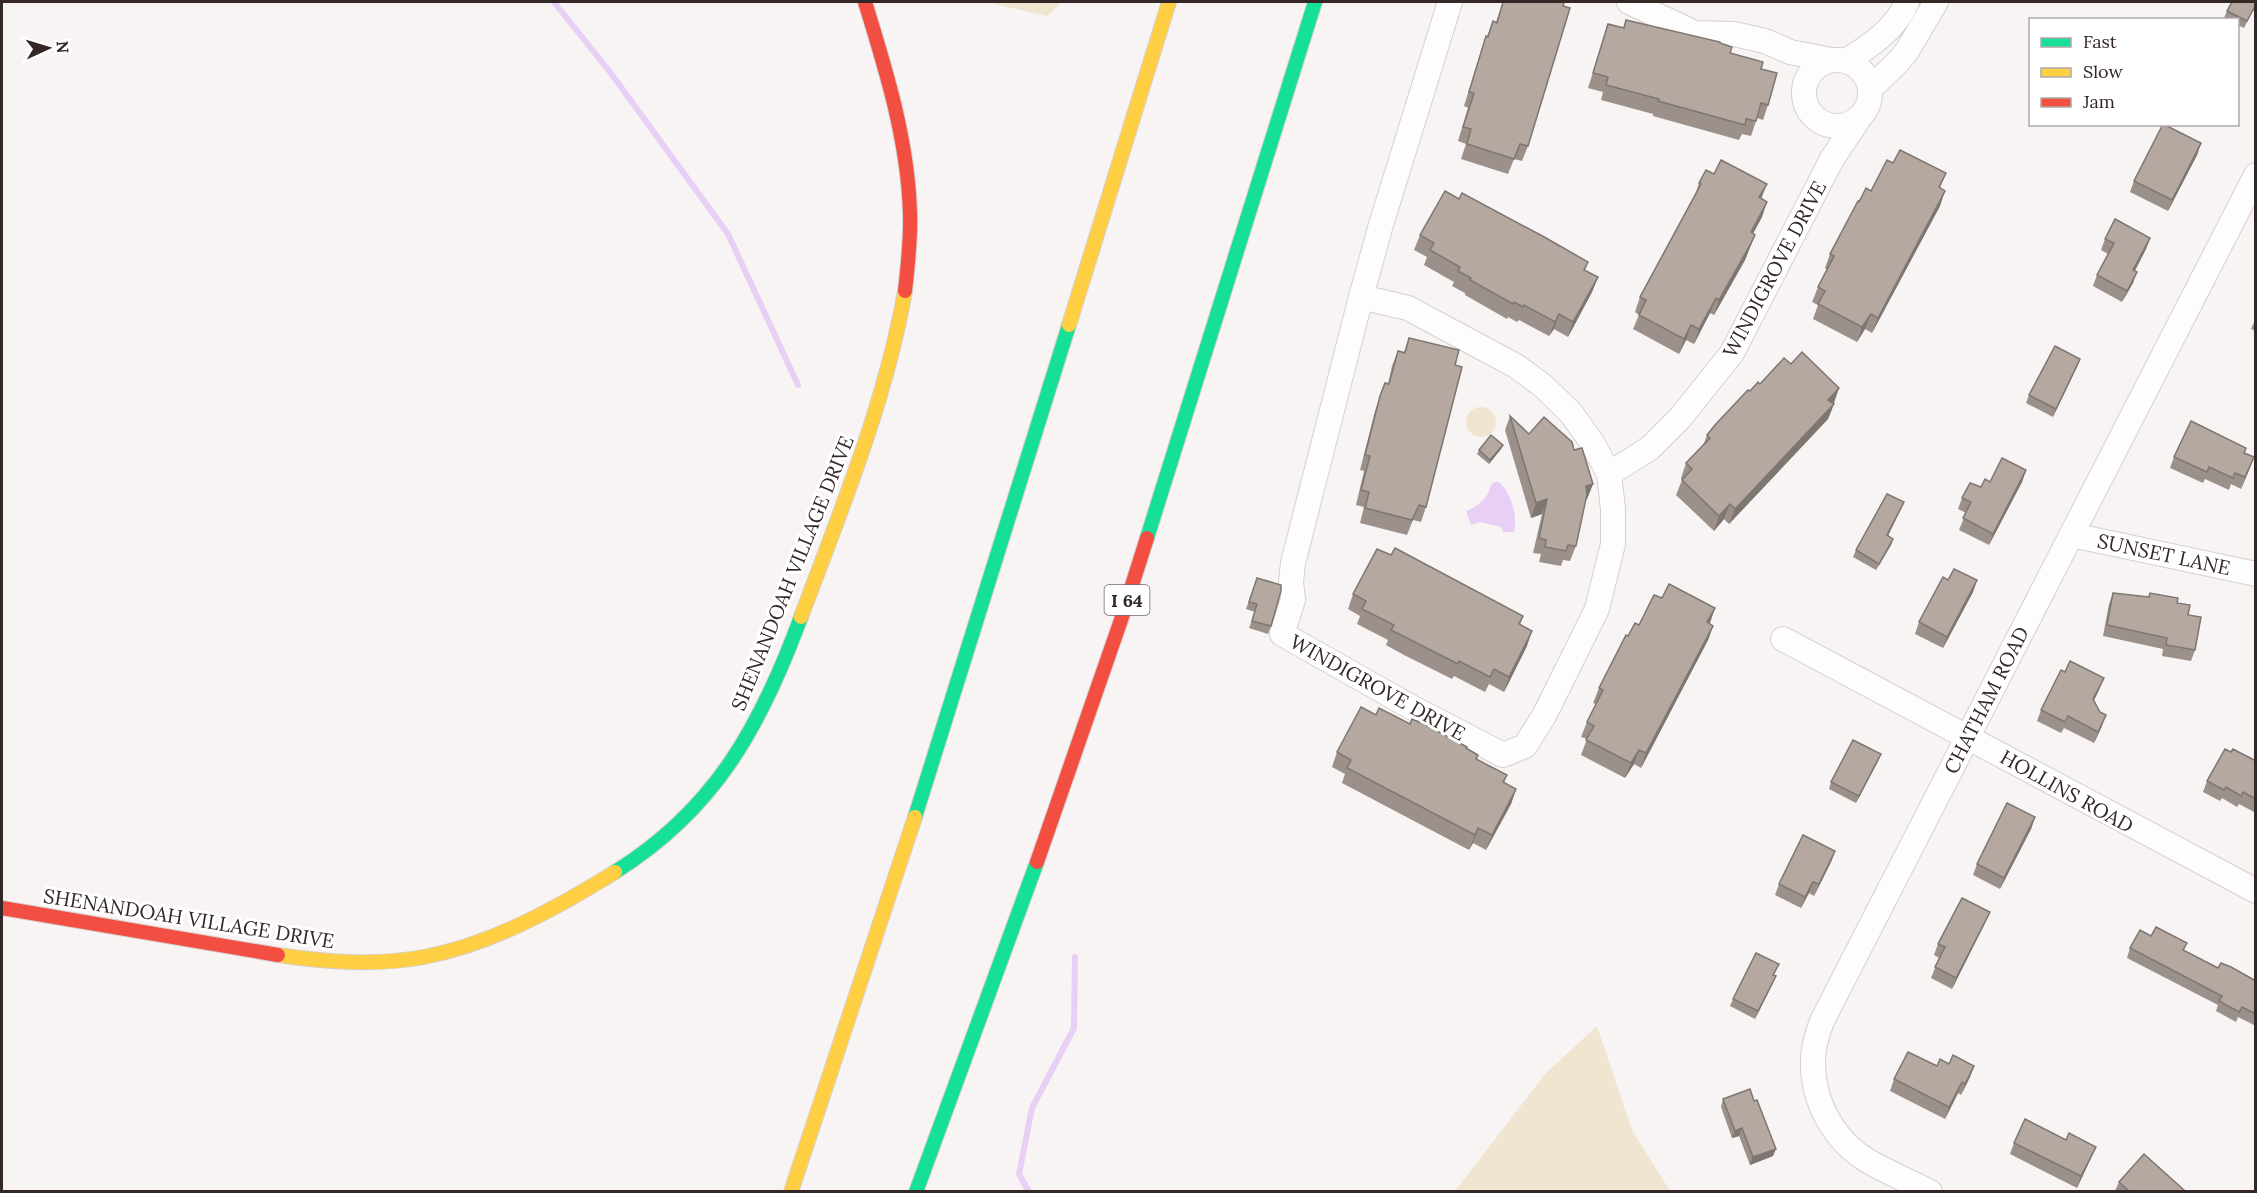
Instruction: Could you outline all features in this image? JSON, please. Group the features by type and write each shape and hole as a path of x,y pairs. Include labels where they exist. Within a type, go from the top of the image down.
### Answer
{"main road":[{"name":"SHENANDOAH VILLAGE DRIVE","path":"2,908 280,956 363,961 424,957 490,936 576,895 619,870 654,844 708,795 736,755 756,720 783,662 870,432 898,328 908,261 910,216 908,181 893,101 865,2"},
{"path":"791,1191 837,1059 900,862 1169,2"},
{"name":"I 64","path":"916,1191 1014,927 1121,620 1315,2"}],"street":[{"name":"WINDIGROVE DRIVE","path":"1361,297 1408,308 1516,366 1542,385 1571,413 1593,444 1609,474 1613,509 1613,544 1598,609 1544,716 1525,746 1503,755 1413,708 1282,634 1293,600 1291,582 1293,563 1361,297 1450,2"},
{"path":"1629,2 1695,33 1734,34 1765,41 1790,52 1839,61 1859,68 1865,75 1870,89 1869,104 1858,120 1849,125 1830,126 1821,123 1807,110 1803,93 1804,84 1799,68 1790,52"},
{"path":"1804,84 1814,68 1839,61 1879,39 1904,10 1907,2"},
{"path":"1870,89 1907,51 1936,2"},
{"name":"WINDIGROVE DRIVE","path":"1609,474 1650,448 1680,418 1732,353 1832,159 1858,120"},
{"name":"WINDIGROVE DRIVE","path":"1821,123 1832,159"},
{"name":"CHATHAM ROAD","path":"1930,1191 1867,1161 1847,1146 1832,1127 1821,1107 1814,1085 1815,1043 1822,1021 2256,175"},
{"name":"SUNSET LANE","path":"2072,535 2256,574"},
{"name":"HOLLINS ROAD","path":"1783,639 2256,891"}],"shaded area":[{"path":"984,2 1062,2 1047,16"},
{"path":"1481,407 1487,408 1495,416 1495,428 1487,436 1481,437 1475,436 1467,428 1466,422 1467,416 1475,408"},
{"path":"1494,482 1499,482 1503,486 1510,498 1515,519 1514,532 1503,532 1501,527 1480,522 1471,525 1466,511 1483,500"},
{"path":"1597,1026 1632,1130 1670,1191 1455,1191 1545,1074"}],"building":[{"path":"1503,2 1564,2 1563,6 1570,8 1528,146 1520,144 1514,159 1467,144 1471,129 1463,127 1474,93 1469,92 1486,36 1488,37 1493,21 1497,23"},
{"path":"2232,2 2256,2 2247,21 2227,11"},
{"path":"1626,20 1720,42 1732,47 1730,53 1763,62 1761,69 1777,73 1768,105 1761,103 1756,121 1746,119 1745,125 1606,85 1608,77 1593,73 1608,24 1624,28"},
{"path":"2162,126 2167,126 2201,143 2172,200 2134,181"},
{"path":"1900,150 1946,173 1939,187 1945,191 1878,318 1871,314 1862,327 1818,304 1825,291 1818,287 1834,256 1830,254 1858,201 1866,188 1871,191 1887,160 1893,163"},
{"path":"1721,160 1767,184 1759,197 1767,202 1751,232 1755,235 1719,300 1716,298 1699,329 1691,325 1684,339 1639,315 1646,300 1640,297 1701,184 1699,183 1706,170 1714,174"},
{"path":"1445,191 1459,199 1462,193 1588,262 1584,270 1598,277 1573,322 1559,314 1555,322 1524,305 1523,307 1514,302 1513,304 1470,280 1471,278 1458,271 1460,267 1430,250 1434,243 1420,235"},
{"path":"2115,219 2150,238 2133,270 2137,272 2127,291 2097,275 2114,243 2105,239"},
{"path":"1409,338 1459,350 1455,365 1462,367 1426,507 1419,505 1412,520 1365,508 1369,492 1361,490 1370,456 1365,455 1380,396 1385,383 1389,384 1398,351 1405,353"},
{"path":"2055,346 2080,359 2056,409 2029,395"},
{"path":"1802,352 1839,388 1828,400 1834,404 1735,509 1730,504 1719,516 1682,480 1692,469 1686,463 1710,438 1707,435 1715,425 1748,390 1750,391 1758,382 1760,384 1784,358 1791,364"},
{"path":"1510,416 1529,434 1544,417 1572,442 1574,450 1582,448 1593,484 1586,486 1587,494 1576,546 1568,545 1566,551 1545,547 1546,540 1539,538 1547,499 1536,503"},
{"path":"2191,421 2246,448 2244,453 2254,457 2245,477 2235,473 2233,478 2209,467 2207,472 2174,457"},
{"path":"1491,435 1503,445 1490,460 1479,450"},
{"path":"2002,458 2026,470 1993,534 1963,518 1971,502 1962,498 1970,483 1981,487 1985,479 1990,482"},
{"path":"1887,494 1904,502 1887,535 1893,539 1879,564 1856,550"},
{"path":"1395,548 1523,616 1519,624 1532,631 1509,677 1494,669 1490,677 1459,661 1458,664 1391,630 1394,625 1362,609 1366,601 1353,594 1377,549 1391,555"},
{"path":"1954,569 1977,580 1947,637 1919,622 1943,577 1948,580"},
{"path":"1257,578 1281,585 1271,626 1252,621 1257,604 1249,602"},
{"path":"1669,584 1715,608 1707,622 1713,626 1646,753 1639,750 1631,763 1586,740 1594,726 1587,722 1603,690 1599,688 1626,635 1628,636 1635,623 1639,625 1654,595 1662,598"},
{"path":"2113,593 2149,597 2150,593 2178,598 2177,603 2190,605 2188,615 2201,617 2195,650 2166,645 2167,638 2107,625"},
{"path":"2070,661 2104,678 2093,699 2100,712 2106,715 2098,732 2068,716 2065,722 2041,710 2061,670 2065,672"},
{"path":"1361,707 1376,715 1379,708 1410,724 1412,719 1424,724 1467,747 1478,755 1476,759 1507,775 1503,782 1516,789 1492,835 1478,828 1475,835 1347,768 1351,760 1337,752"},
{"path":"1853,740 1881,754 1859,796 1831,782"},
{"path":"2225,749 2231,752 2233,749 2254,760 2256,758 2256,799 2243,792 2241,796 2226,787 2224,790 2207,781"},
{"path":"2007,803 2035,817 2004,878 1977,864"},
{"path":"1803,835 1835,851 1819,884 1813,882 1805,897 1779,884"},
{"path":"1962,898 1990,912 1956,978 1935,967 1945,947 1938,944"},
{"path":"2156,927 2187,943 2183,950 2218,968 2221,963 2231,967 2256,981 2256,1014 2242,1007 2239,1012 2219,1001 2222,996 2130,948 2140,930 2151,936"},
{"path":"1756,953 1779,964 1773,975 1776,976 1758,1011 1733,999"},
{"path":"1908,1052 1937,1066 1940,1059 1949,1064 1953,1055 1974,1066 1965,1084 1962,1082 1949,1107 1894,1079"},
{"path":"1750,1089 1754,1101 1757,1100 1776,1149 1753,1157 1742,1128 1735,1131 1723,1099"},
{"path":"2025,1119 2066,1140 2069,1133 2096,1147 2081,1176 2014,1143"},
{"path":"2144,1154 2184,1190 2129,1191 2119,1182"}],"waterway":[{"path":"554,2 610,72 728,234 798,385"},
{"path":"1029,1192 1019,1174 1032,1108 1074,1028 1075,957"}],"traffic: fast":[{"path":"1147,538 1315,2"},
{"path":"915,817 1069,325"},
{"path":"615,872 681,821 708,792 731,761 769,694 801,617"},
{"path":"916,1192 1037,862"}],"traffic: slow":[{"path":"1069,325 1169,2"},
{"path":"801,617 874,416 905,291"},
{"path":"791,1192 915,817"},
{"path":"278,955 314,960 369,962 406,960 449,951 523,923 615,872"}],"traffic: jam":[{"path":"865,2 895,106 905,159 910,223 905,291"},
{"path":"1037,862 1147,538"},
{"path":"2,908 278,955"}]}
